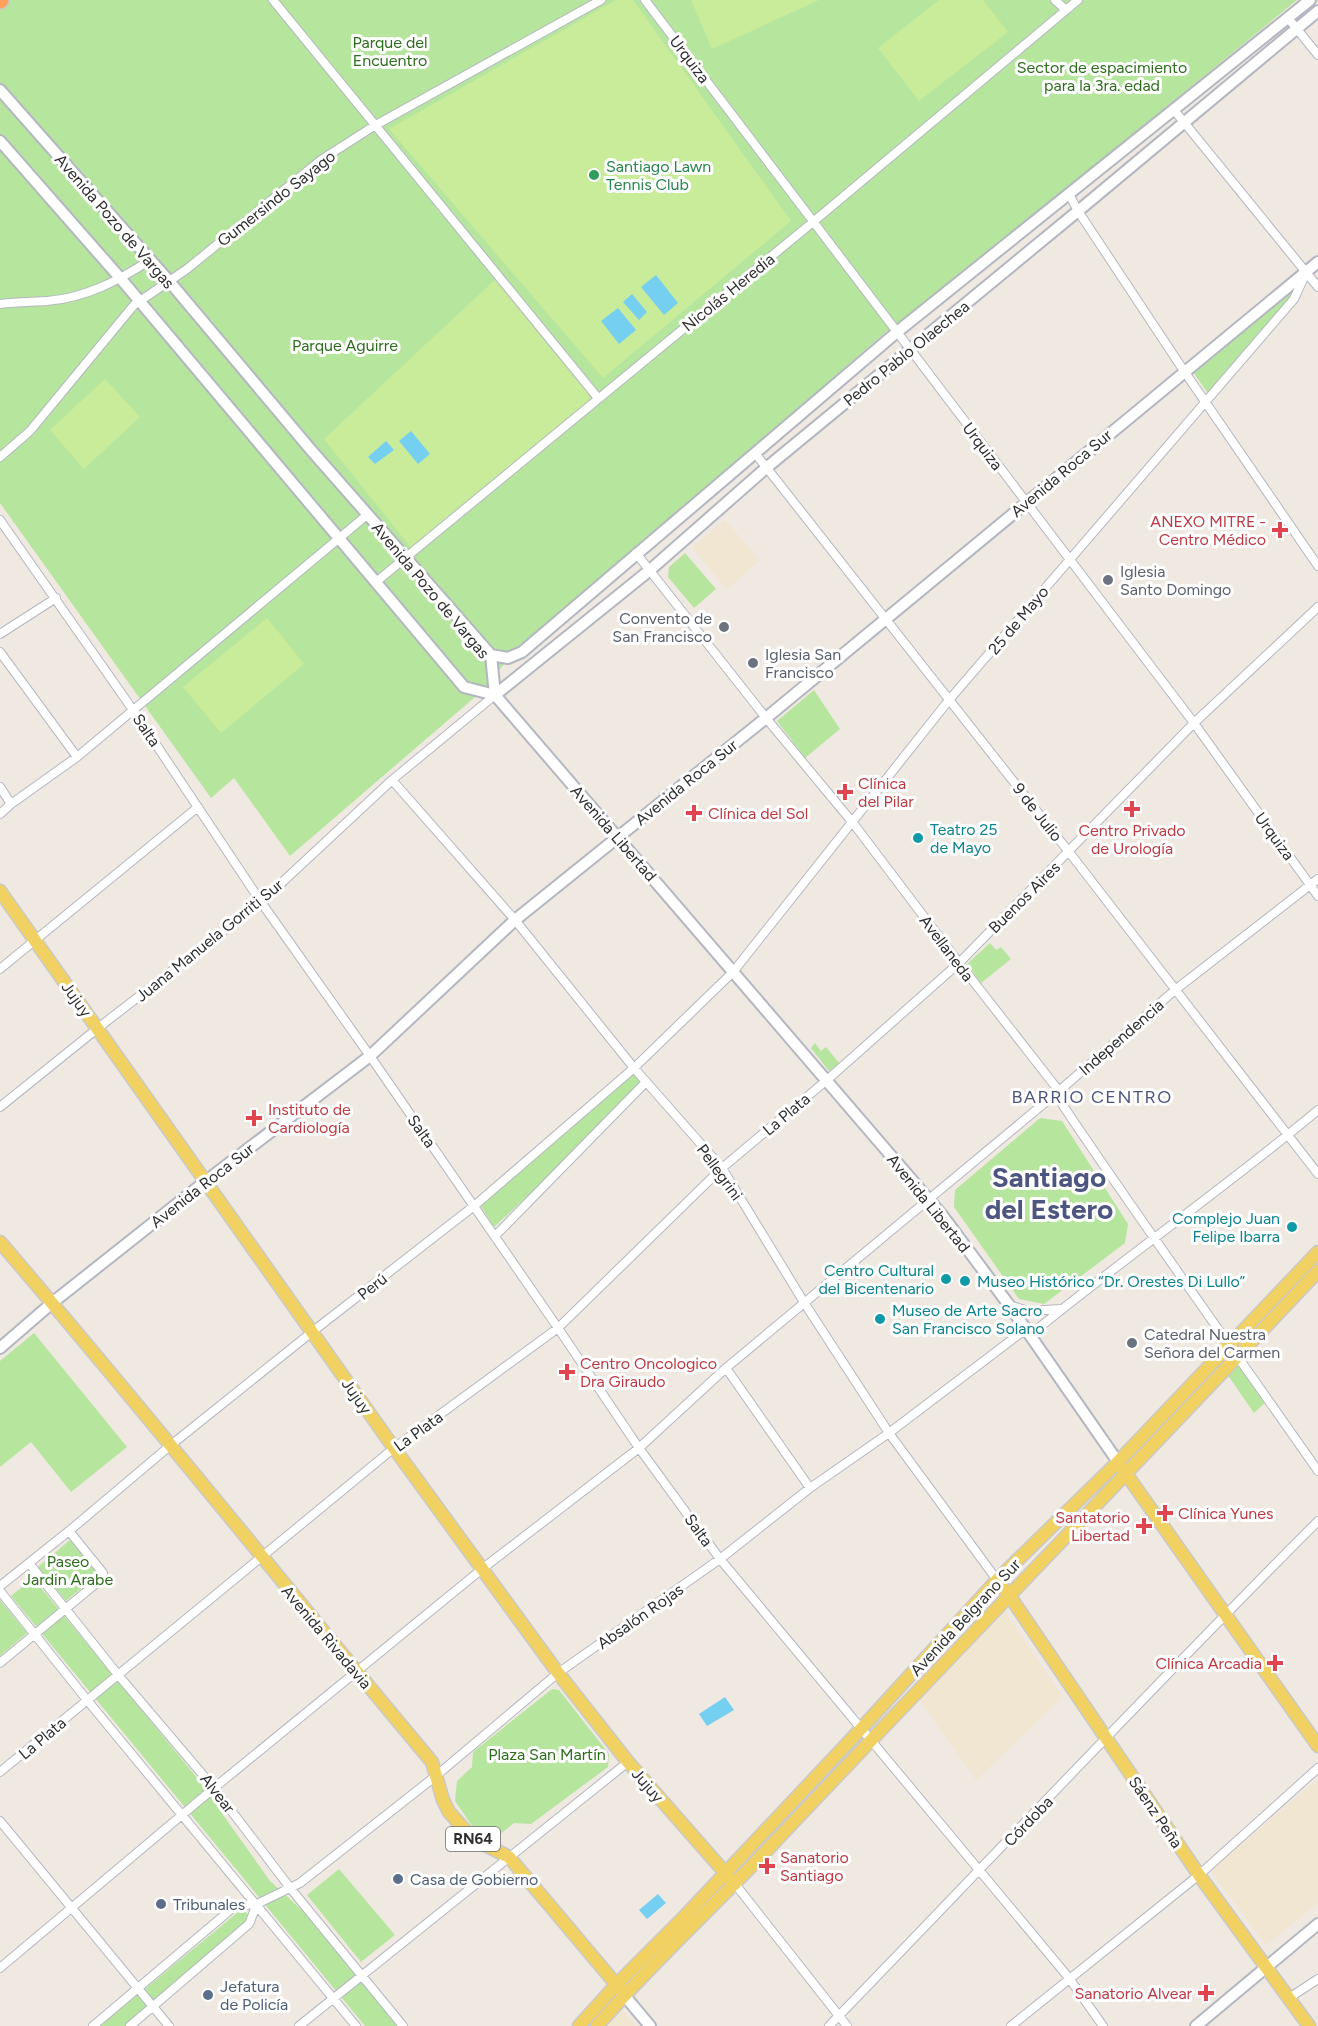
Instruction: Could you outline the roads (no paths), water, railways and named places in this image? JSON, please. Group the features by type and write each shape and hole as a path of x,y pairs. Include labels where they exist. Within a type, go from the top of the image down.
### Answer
{"main road":[{"name":"Jujuy","path":"0,891 394,1448 558,1673 628,1762 735,1884"},
{"name":"Avenida Rivadavia","path":"0,1242 171,1445 432,1762 446,1806 470,1836 509,1857 624,1995"},
{"name":"Avenida Belgrano Sur","path":"579,2026 616,1984 686,1915 860,1730 998,1580 1118,1462 1318,1252"},
{"name":"Avenida Belgrano Sur","path":"597,2026 624,1995 735,1884 1318,1271"},
{"name":"Avenida Libertad","path":"1118,1462 1318,1746"},
{"name":"Pellegrini","path":"998,1580 1009,1595"},
{"name":"Sáenz Peña","path":"1009,1595 1198,1875 1309,2026"}],"street":[{"path":"273,0 598,398"},
{"name":"Gumersindo Sayago","path":"0,457 30,431 128,311 187,269 321,160 374,126 601,0"},
{"name":"Urquiza","path":"645,0 1194,723 1318,896"},
{"path":"1055,0 1066,10"},
{"name":"Nicolás Heredia","path":"376,582 1078,0"},
{"name":"Pedro Pablo Olaechea","path":"491,655 503,658 522,652 897,332 1310,0"},
{"name":"Pedro Pablo Olaechea","path":"495,695 650,570 766,468 1318,11"},
{"path":"1288,18 1318,55"},
{"name":"Avenida Pozo de Vargas","path":"0,90 169,281 367,515 491,655 495,695 464,687 140,301 0,141"},
{"path":"1174,110 1318,287"},
{"path":"1069,194 1184,371 1318,566"},
{"path":"0,304 58,300 84,293 121,279 150,260"},
{"name":"Avenida Roca Sur","path":"0,1348 52,1303 206,1181 370,1056 515,920 766,718 1318,262"},
{"name":"25 de Mayo","path":"733,972 949,700 1294,299 1306,272"},
{"name":"9 de Julio","path":"755,453 1069,852 1318,1174"},
{"path":"0,814 77,757 367,515"},
{"name":"Salta","path":"0,520 133,710 261,902 495,1236 639,1449 720,1560 1069,1978 1103,2026"},
{"name":"Avellaneda","path":"636,554 853,823 958,963 1059,1091 1062,1104 1153,1238 1318,1471"},
{"path":"0,634 56,598"},
{"name":"Buenos Aires","path":"827,1080 958,963 1194,723 1318,607"},
{"path":"0,652 77,757"},
{"name":"Juana Manuela Gorriti Sur","path":"0,1107 261,902 392,780 495,695"},
{"name":"Avenida Libertad","path":"495,695 928,1200 1009,1305 1118,1462"},
{"name":"Pellegrini","path":"392,780 515,920 634,1068 722,1168 805,1304 889,1433 998,1580"},
{"path":"0,787 11,804"},
{"path":"0,969 198,807"},
{"name":"Independencia","path":"0,1968 214,1788 482,1569 639,1449 726,1368 1059,1091 1174,990 1318,879"},
{"name":"Perú","path":"0,1586 171,1445 474,1206 634,1068 733,972"},
{"name":"La Plata","path":"0,1772 394,1448 558,1328 722,1168 827,1080"},
{"path":"495,1236 646,1082"},
{"name":"Absalón Rojas","path":"93,2026 235,1906 257,1904 291,1889 437,1775 558,1673 720,1560 810,1488 1061,1309 1318,1110"},
{"path":"1009,1305 1028,1311 1061,1309"},
{"path":"726,1368 810,1488"},
{"name":"Córdoba","path":"829,2026 1225,1614 1318,1521"},
{"path":"0,1663 104,1577 104,1573 69,1531"},
{"name":"Alvear","path":"29,1563 119,1676 214,1788 291,1889 404,2026"},
{"path":"0,1591 356,2026"},
{"name":"RN64","path":"509,1857 628,1762"},
{"path":"1011,2026 1198,1875 1318,1768"},
{"path":"0,1821 169,2026"},
{"path":"299,2026 509,1857"},
{"path":"735,1884 847,2026"},
{"path":"130,2026 249,1924 257,1904"},
{"path":"1196,2026 1318,1924"},
{"path":"1289,1998 1318,1979"},
{"name":"Avenida Rivadavia","path":"624,1995 650,2026"}],"water":[{"path":"656,275 678,303 664,315 641,287"},
{"path":"632,294 647,312 639,320 623,302"},
{"path":"618,308 636,330 619,344 601,321"},
{"path":"411,431 430,454 418,464 399,441"},
{"path":"386,441 394,450 375,464 368,457"},
{"path":"725,1697 734,1710 707,1726 699,1714"},
{"path":"658,1894 666,1903 647,1919 639,1910"}],"place":[{"name":"Santiago Lawn Tennis Club","path":"594,175"},
{"name":"ANEXO MITRE - Centro Médico","path":"1280,530"},
{"name":"Iglesia Santo Domingo","path":"1108,580"},
{"name":"Convento de San Francisco","path":"724,627"},
{"name":"Iglesia San Francisco","path":"753,663"},
{"name":"Clínica del Pilar","path":"845,792"},
{"name":"Centro Privado de Urología","path":"1132,809"},
{"name":"Clínica del Sol","path":"694,813"},
{"name":"Teatro 25 de Mayo","path":"918,838"},
{"name":"Instituto de Cardiología","path":"254,1118"},
{"name":"Complejo Juan Felipe Ibarra","path":"1292,1227"},
{"name":"Centro Cultural del Bicentenario","path":"946,1279"},
{"name":"Museo Histórico “Dr. Orestes Di Lullo”","path":"965,1281"},
{"name":"Museo de Arte Sacro San Francisco Solano","path":"880,1319"},
{"name":"Catedral Nuestra Señora del Carmen","path":"1132,1343"},
{"name":"Centro Oncologico Dra Giraudo","path":"567,1372"},
{"name":"Clínica Yunes","path":"1165,1513"},
{"name":"Santatorio Libertad","path":"1144,1526"},
{"name":"Clínica Arcadia","path":"1275,1663"},
{"name":"Sanatorio Santiago","path":"767,1866"},
{"name":"Casa de Gobierno","path":"398,1879"},
{"name":"Tribunales","path":"161,1904"},
{"name":"Sanatorio Alvear","path":"1206,1993"},
{"name":"Jefatura de Policía","path":"208,1995"}],"district":[{"name":"BARRIO CENTRO","path":"1092,1097"},
{"name":"Santiago del Estero","path":"1049,1193"}],"park label":[{"name":"Parque del Encuentro","path":"390,51"},
{"name":"Sector de espacimiento para la 3ra. edad","path":"1102,76"},
{"name":"Parque Aguirre","path":"345,345"},
{"name":"Paseo Jardin Arabe","path":"68,1570"},
{"name":"Plaza San Martín","path":"547,1754"}]}
